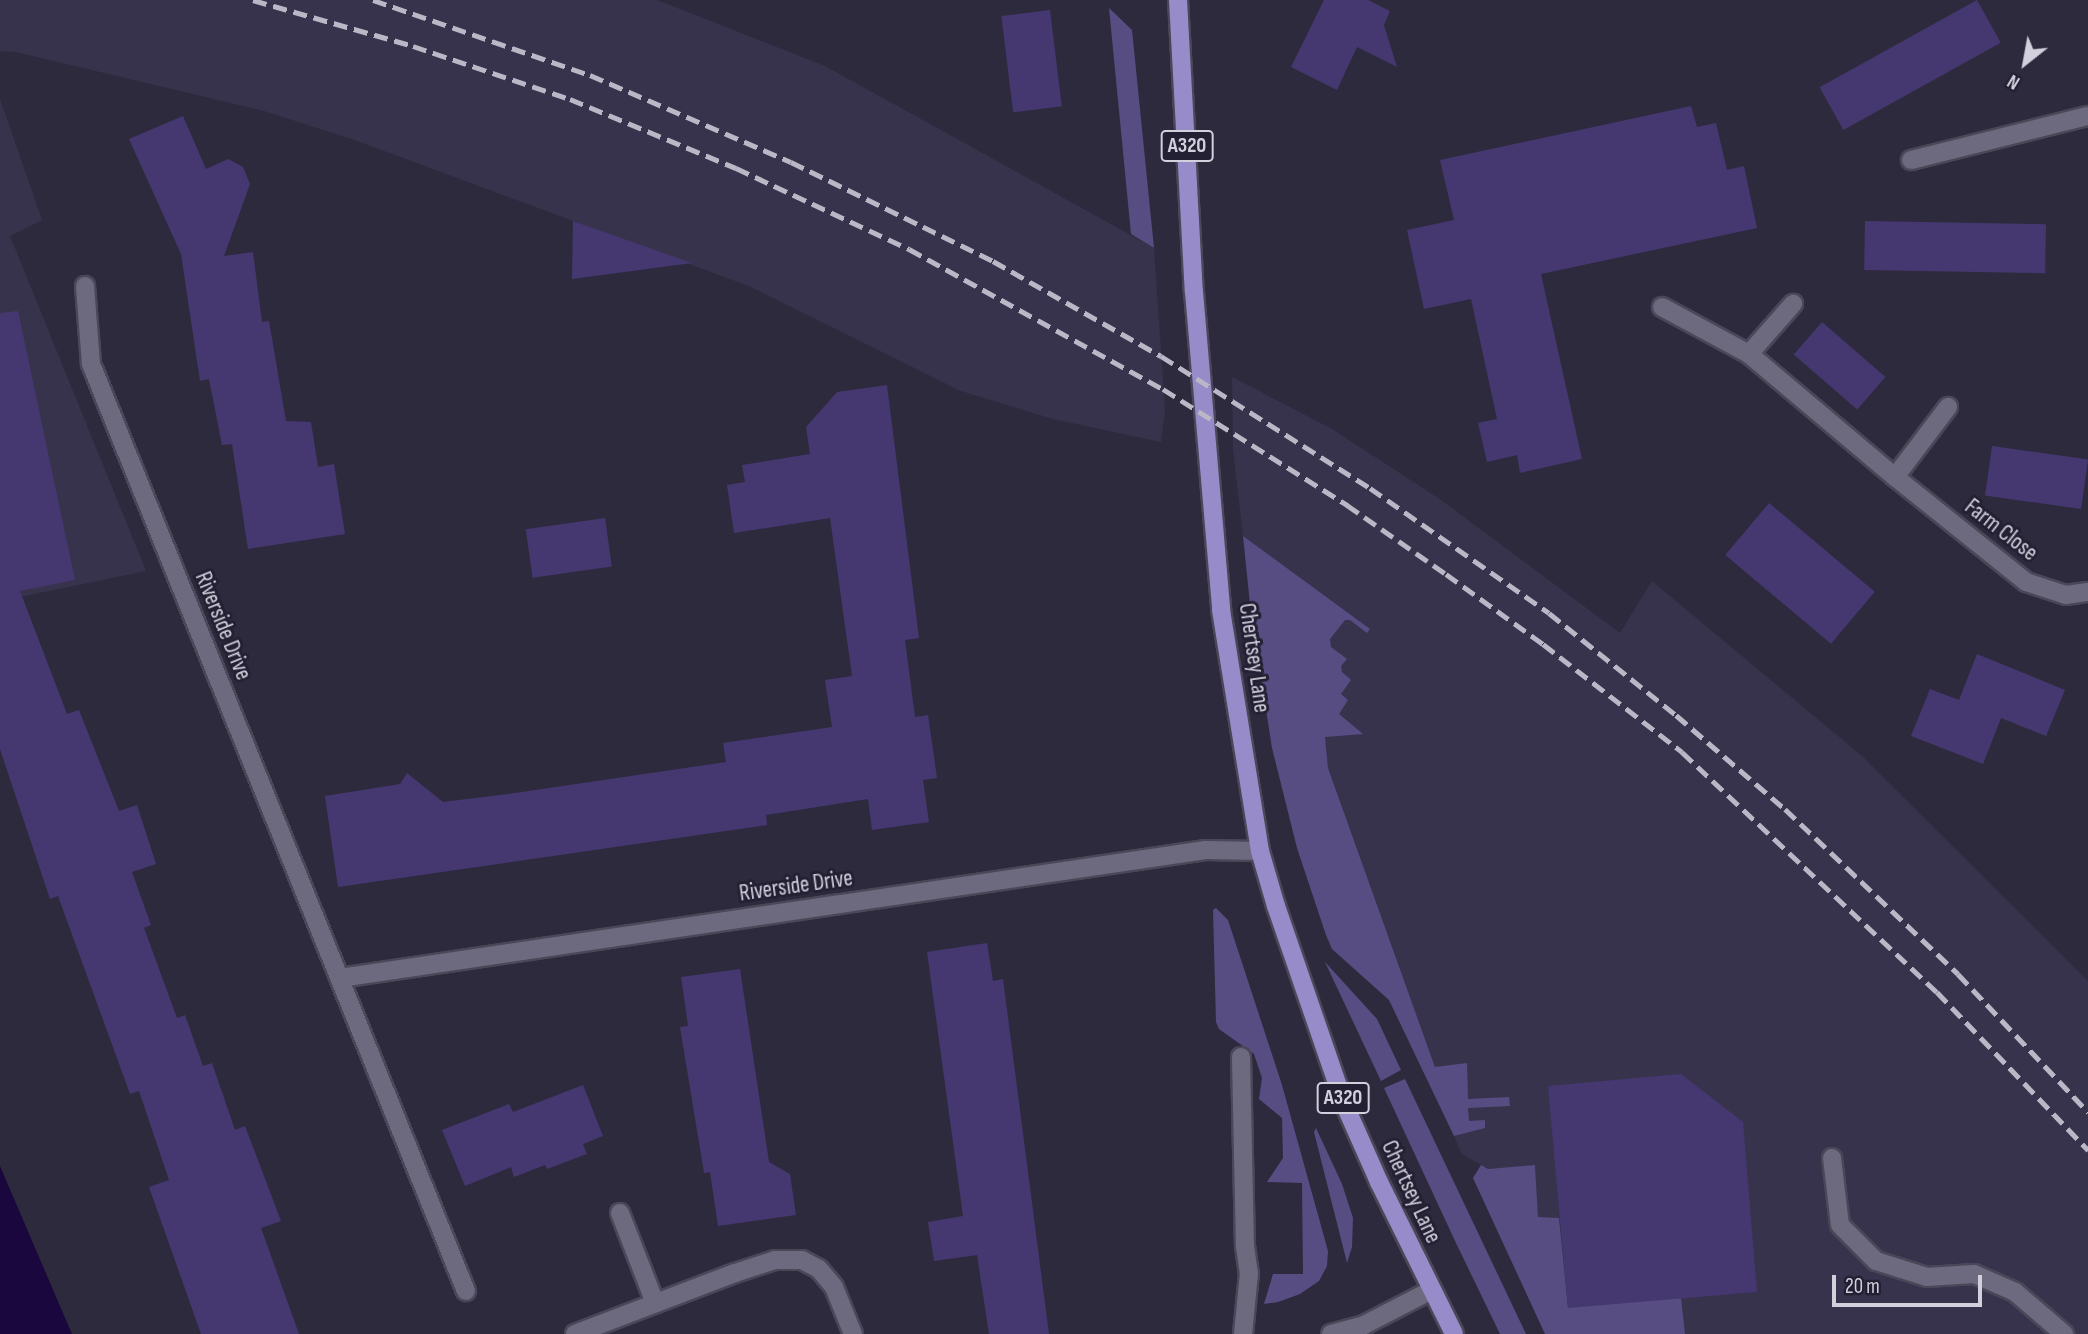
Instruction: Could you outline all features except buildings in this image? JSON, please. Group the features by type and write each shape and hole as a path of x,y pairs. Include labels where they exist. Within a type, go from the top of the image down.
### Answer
{"main road":[{"name":"Chertsey Lane","path":"1178,0 1194,292 1221,610 1260,851 1276,906 1344,1102 1430,1291 1454,1334"}],"street":[{"path":"1911,160 2088,116"},
{"name":"Riverside Drive","path":"85,286 91,364 466,1291"},
{"path":"1749,354 1793,304"},
{"name":"Farm Close","path":"1662,307 1749,354 1895,477 2026,582 2066,595 2088,592"},
{"path":"1895,477 1948,407"},
{"name":"Riverside Drive","path":"340,978 1206,850 1260,851"},
{"path":"1241,1057 1245,1247 1249,1273 1244,1334"},
{"path":"1832,1158 1840,1225 1877,1261 1927,1277 1973,1274 2015,1292 2064,1334"},
{"path":"620,1213 655,1303"},
{"path":"575,1334 775,1260 802,1260 819,1269 834,1287 853,1334"},
{"path":"1331,1334 1364,1325 1430,1291"}],"shaded area":[{"path":"0,0 657,0 825,66 1154,248 1165,410 1161,442 1053,419 961,391 749,286 352,139 264,111 16,52 0,51"},
{"path":"1109,8 1132,30 1154,248 1131,234"},
{"path":"0,99 42,220 10,236 146,571 0,601"},
{"path":"1232,377 1332,429 1441,500 1620,633 1652,581 1862,756 2088,981 2088,1334 1582,1334 1568,1308 1559,1218 1538,1218 1535,1166 1488,1169 1462,1154 1454,1136 1459,1134 1328,768 1308,584 1243,536 1233,449"},
{"path":"1243,536 1370,629 1367,633 1350,620 1345,620 1330,639 1331,647 1347,659 1341,666 1342,672 1351,680 1341,694 1348,700 1339,714 1363,734 1325,737 1328,768 1435,1067 1467,1063 1468,1099 1509,1097 1510,1106 1468,1108 1469,1121 1485,1120 1485,1128 1454,1136 1389,1000 1332,949 1326,935 1297,848 1272,748 1251,614"},
{"path":"1216,908 1228,920 1282,1085 1328,1251 1327,1266 1319,1281 1300,1294 1264,1304 1273,1274 1303,1274 1302,1183 1267,1182 1283,1158 1282,1118 1259,1099 1262,1078 1254,1054 1219,1029 1216,1022 1213,910"},
{"path":"1325,962 1377,1019 1401,1070 1381,1081"},
{"path":"1405,1079 1526,1334 1500,1334 1456,1243 1384,1088"},
{"path":"1316,1128 1342,1184 1353,1218 1352,1247 1347,1263 1314,1132"},
{"path":"1481,1165 1488,1169 1535,1165 1538,1217 1559,1218 1568,1307 1681,1298 1685,1334 1545,1334 1473,1178"},
{"path":"0,1166 72,1334 0,1334"}],"railway":[{"path":"253,0 413,46 570,99 736,168 909,249 1163,389 1347,505 1446,574 1543,644 1682,752 1937,992 2088,1150"},
{"path":"373,0 590,75 791,162 993,261 1161,356 1370,488 1549,613 1676,715 1785,809 1958,974 2088,1112"}]}
